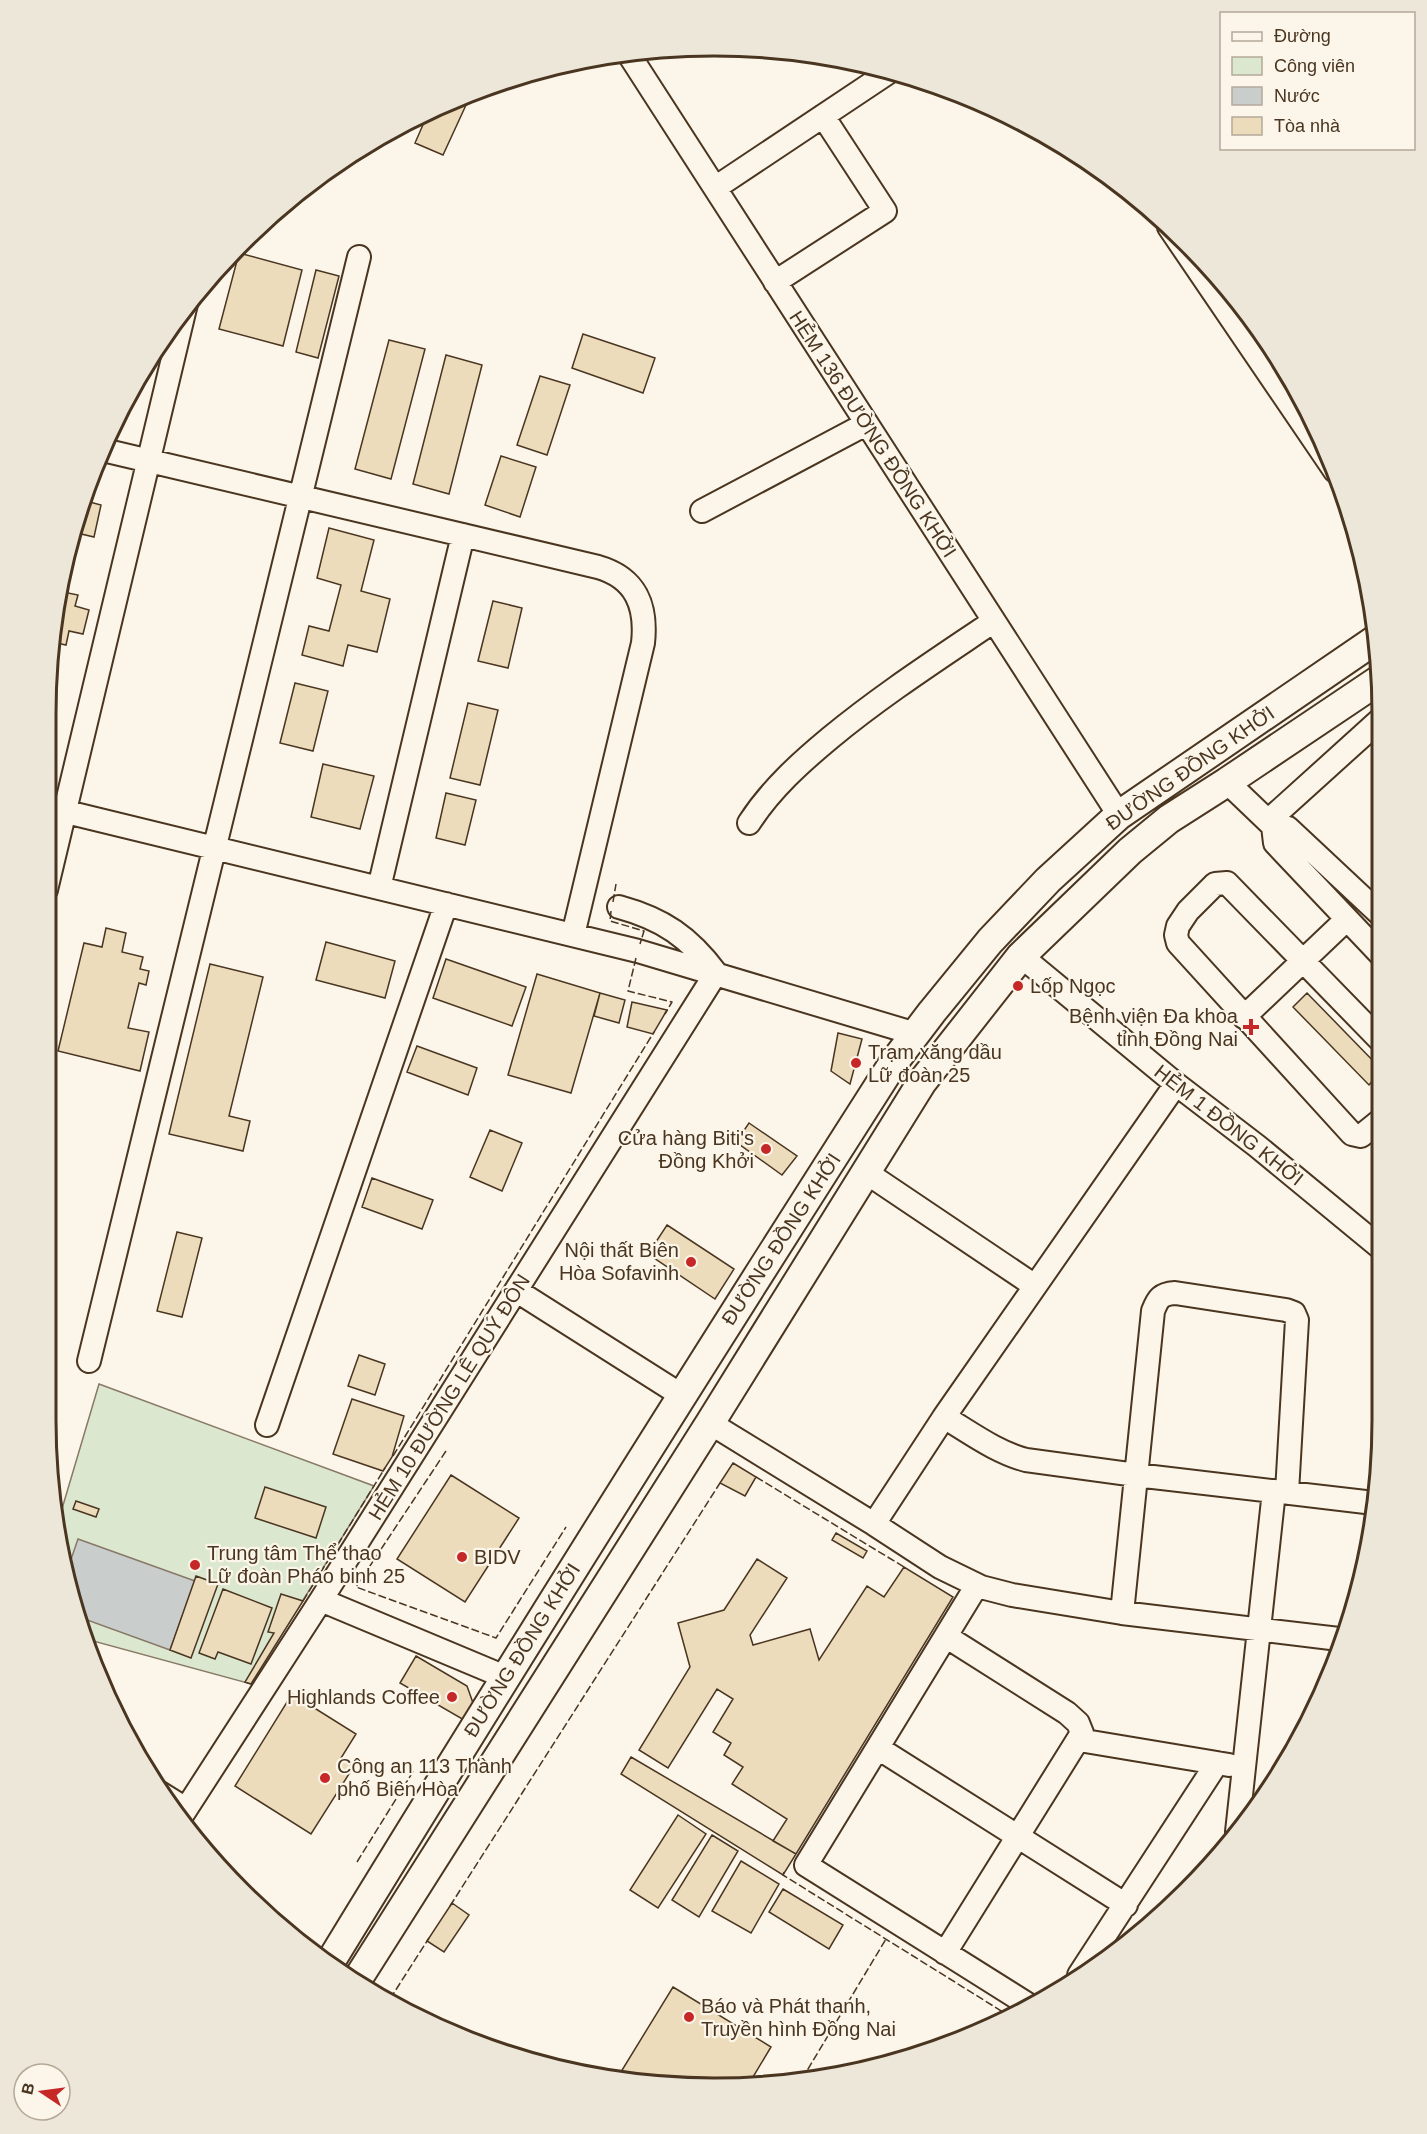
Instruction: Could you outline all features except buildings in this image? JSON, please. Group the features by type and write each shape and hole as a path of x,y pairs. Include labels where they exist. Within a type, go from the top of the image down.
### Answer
{"main road":[{"name":"ĐƯỜNG ĐỒNG KHỞI","path":"333,1957 504,1677 681,1395 894,1062 915,1034 990,941 1048,880 1119,815 1368,645"},
{"name":"ĐƯỜNG ĐỒNG KHỞI","path":"360,1975 710,1423 922,1082 945,1052 1021,956 1130,850 1169,819 1371,686"},
{"path":"915,1034 945,1052"},
{"path":"597,1529 630,1549"}],"street":[{"name":"HẺM 136 ĐƯỜNG ĐỒNG KHỞI","path":"632,61 1119,815"},
{"path":"714,188 881,77"},
{"path":"775,282 885,211 823,116"},
{"path":"89,1361 359,257"},
{"path":"1198,269 1308,431"},
{"path":"56,805 148,461 180,328"},
{"path":"702,511 866,424"},
{"path":"110,452 610,571 621,576 629,584 642,609 645,627 643,643 573,935"},
{"path":"379,888 463,535"},
{"path":"749,823 763,802 804,759 857,715 994,621"},
{"path":"1270,824 1372,727"},
{"path":"1227,782 1270,824 1275,843 1372,945"},
{"path":"56,809 573,935 716,973 915,1034"},
{"path":"1270,824 1288,828 1372,907"},
{"path":"1372,1027 1227,883 1215,884 1178,926 1176,935 1178,943 1352,1134 1361,1136 1372,1127"},
{"path":"267,1425 446,904"},
{"path":"619,907 639,913 674,930 690,943 716,973"},
{"path":"1244,1017 1347,919"},
{"path":"1363,936 1372,927"},
{"name":"HẺM 1 ĐỒNG KHỞI","path":"1021,956 1372,1241"},
{"name":"HẺM 10 ĐƯỜNG LÊ QUÝ ĐÔN","path":"184,1812 517,1291 716,973"},
{"path":"874,1524 944,1417 1176,1084"},
{"path":"867,1173 1035,1286"},
{"path":"517,1291 681,1395"},
{"path":"1122,1613 1157,1299 1163,1294 1175,1293 1294,1313 1297,1320 1281,1492 1260,1630 1239,1817"},
{"path":"944,1417 1009,1455 1026,1460 1366,1502"},
{"path":"710,1423 940,1567 977,1585 1012,1595 1122,1613 1334,1638"},
{"path":"977,1585 806,1865 1022,2001"},
{"path":"321,1600 504,1677"},
{"path":"945,1953 1082,1733 1080,1727 1067,1713 947,1637"},
{"path":"1079,1740 1245,1767"},
{"path":"878,1748 1126,1905"},
{"path":"1088,1962 1217,1763"}],"green space":[{"name":"Trung tâm Thể thao Lữ đoàn Pháo binh 25","path":"99,1384 374,1486 251,1684 94,1641 78,1591 62,1510"}],"water":[{"path":"78,1539 195,1581 170,1650 86,1620 71,1560"}],"fence":[{"path":"613,902 616,884"},
{"path":"611,911 610,921 644,931 640,944"},
{"path":"636,958 628,991 672,1002 665,1014"},
{"path":"393,1456 654,1032"},
{"path":"446,1451 356,1587 496,1638 566,1527"},
{"path":"303,1601 385,1468"},
{"path":"756,1477 904,1567"},
{"path":"450,1906 720,1483"},
{"path":"357,1862 414,1770"},
{"path":"784,1872 783,1875 1003,2012"},
{"path":"393,1995 429,1938"},
{"path":"806,2072 886,1939"}],"place":[{"name":"Lốp Ngọc","path":"1018,986"},
{"name":"Bệnh viện Đa khoa tỉnh Đồng Nai","path":"1251,1027"},
{"name":"Trạm xăng dầu Lữ đoàn 25","path":"856,1063"},
{"name":"Cửa hàng Biti's Đồng Khởi","path":"766,1149"},
{"name":"Nội thất Biên Hòa Sofavinh","path":"691,1262"},
{"name":"BIDV","path":"462,1557"},
{"name":"Trung tâm Thể thao Lữ đoàn Pháo binh 25","path":"195,1565"},
{"name":"Highlands Coffee","path":"452,1697"},
{"name":"Công an 113 Thành phố Biên Hòa","path":"325,1778"},
{"name":"Báo và Phát thanh, Truyền hình Đồng Nai","path":"689,2017"}]}
